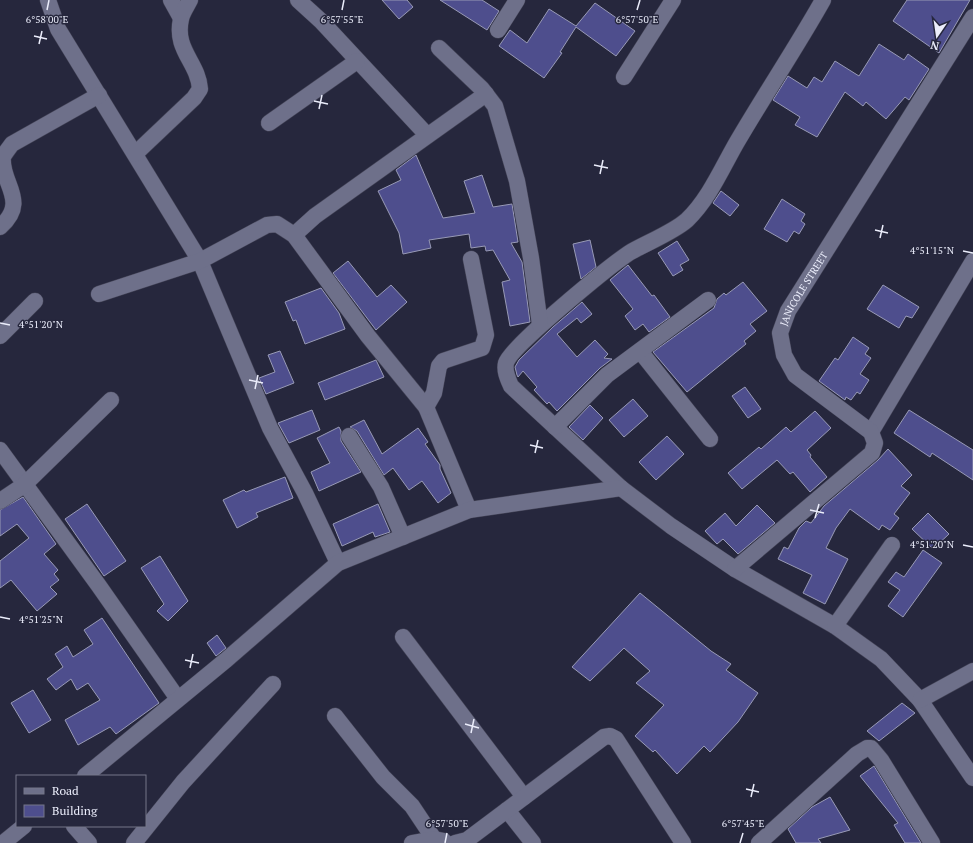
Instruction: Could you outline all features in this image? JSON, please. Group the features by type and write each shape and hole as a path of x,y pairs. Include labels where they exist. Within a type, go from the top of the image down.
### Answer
{"street":[{"path":"48,0 58,29 200,261 270,428 305,493 338,563"},
{"path":"172,0 181,18"},
{"path":"135,154 194,98 200,89 199,77 183,50 179,36 181,18 190,0"},
{"path":"298,0 321,21 427,135"},
{"path":"498,30 517,0"},
{"path":"624,77 673,0"},
{"path":"823,0 798,44 737,141 710,191 686,221 628,254 540,325 510,354 505,364 506,374 511,386 621,488 671,526 735,569 835,626 881,659 920,700 973,778"},
{"name":"JANICOLE STREET","path":"871,432 795,376 784,355 780,333 788,311 973,17"},
{"path":"439,48 486,94 495,106 517,181 531,258 540,325"},
{"path":"269,123 357,61"},
{"path":"294,235 315,216 486,94"},
{"path":"0,227 12,213 12,206 1,168 3,158 12,144 98,95"},
{"path":"99,294 200,261 272,223 294,235 368,336 426,407 469,510"},
{"path":"426,407 434,393 439,366 443,361 482,348 486,335 471,259"},
{"path":"735,569 872,453 875,443 871,432 973,261"},
{"path":"555,427 607,375 708,300"},
{"path":"0,336 35,301"},
{"path":"640,351 710,439"},
{"path":"0,502 24,485 111,400"},
{"path":"349,436 381,487 403,537"},
{"path":"0,450 99,586 178,699"},
{"path":"85,775 178,699 338,563 469,510 621,488"},
{"path":"835,626 892,545"},
{"path":"402,637 524,797"},
{"path":"920,700 973,671"},
{"path":"134,843 183,782 273,684"},
{"path":"335,716 383,777 412,806 434,839"},
{"path":"412,843 434,839 454,843 467,840 604,737 610,736 616,739 683,843"},
{"path":"759,843 856,754 866,748 871,748 881,760 932,843"},
{"path":"507,810 533,843"},
{"path":"3,843 23,827"},
{"path":"75,827 89,843"}],"building":[{"path":"382,0 407,0 413,7 399,19"},
{"path":"440,0 482,0 499,11 487,30"},
{"path":"907,0 970,0 939,53 893,21"},
{"path":"595,3 635,31 616,56 576,27 560,52 562,53 544,78 499,46 510,30 527,43 549,9 576,26"},
{"path":"879,44 904,60 908,54 929,69 909,100 905,97 886,119 866,102 863,106 845,92 817,137 795,125 800,117 773,100 788,76 807,88 814,77 822,82 835,61 859,76"},
{"path":"416,155 443,218 475,213 464,181 482,175 493,207 512,204 518,242 511,243 522,262 530,322 510,326 502,282 510,280 493,250 486,251 485,246 471,248 469,234 429,240 431,248 403,254 399,233 378,191 401,180 396,170"},
{"path":"721,191 739,205 730,216 713,203"},
{"path":"782,199 805,214 801,221 805,224 799,234 794,231 787,242 764,229"},
{"path":"590,240 596,267 581,279 573,244"},
{"path":"677,241 689,260 680,265 683,270 673,276 658,253"},
{"path":"348,261 377,297 391,285 407,302 376,330 333,273"},
{"path":"628,265 652,296 654,295 670,317 649,332 643,324 635,330 625,316 633,309 610,280"},
{"path":"743,282 767,311 750,324 756,331 744,341 746,344 687,392 653,352 714,308 717,299 724,293 726,295"},
{"path":"883,285 919,307 912,318 906,316 899,328 867,309"},
{"path":"321,288 339,313 345,329 305,344 296,320 293,321 285,302"},
{"path":"582,302 592,314 581,323 577,318 557,334 577,357 595,340 608,354 604,358 612,359 600,368 557,411 549,402 547,404 534,390 537,387 523,371 518,377 515,367 519,360 553,327"},
{"path":"853,337 869,348 865,354 871,358 860,374 869,380 860,394 857,392 851,400 846,397 845,400 819,381 835,358 838,360"},
{"path":"280,351 294,383 266,394 259,378 275,372 268,355"},
{"path":"376,360 384,377 325,400 318,383"},
{"path":"745,387 761,409 748,418 732,396"},
{"path":"633,399 648,416 624,437 609,420"},
{"path":"590,405 603,418 583,440 569,427"},
{"path":"312,410 320,430 289,443 278,423"},
{"path":"909,410 973,450 973,480 932,453 930,457 894,433"},
{"path":"815,411 831,428 807,450 811,455 810,457 827,477 810,492 793,472 790,474 777,460 742,489 728,473 759,447 761,449 786,427 791,432"},
{"path":"364,420 382,454 418,428 428,442 425,444 440,465 440,469 451,493 438,503 422,481 409,490 393,468 384,475 357,431 350,427"},
{"path":"339,427 341,431 341,441 361,472 319,491 311,472 330,463 317,438"},
{"path":"667,436 684,454 656,480 639,462"},
{"path":"888,449 912,475 901,486 910,493 894,514 899,518 890,530 882,525 879,530 850,509 836,528 826,548 848,559 825,604 803,593 812,575 778,559 784,547 788,549 799,528 806,521 811,523 824,506 878,460"},
{"path":"285,477 293,498 256,513 258,517 237,528 223,500 244,490 246,492"},
{"path":"23,497 56,544 44,554 58,570 54,574 59,580 50,587 57,594 37,611 11,580 0,588 0,561 29,538 17,524 0,536 0,510"},
{"path":"87,504 126,561 104,576 65,519"},
{"path":"378,504 390,532 375,537 373,532 342,546 333,524"},
{"path":"757,505 775,523 738,554 723,539 717,544 705,531 725,513 736,526"},
{"path":"928,513 949,534 933,549 912,529"},
{"path":"923,550 942,563 903,617 888,606 900,590 888,582 896,572 904,577"},
{"path":"160,556 188,601 168,621 157,611 164,604 141,568"},
{"path":"640,593 711,651 731,664 726,670 758,693 738,722 710,752 704,746 677,774 655,750 653,752 635,736 664,705 636,683 650,671 624,648 590,681 572,667"},
{"path":"102,618 159,703 116,734 110,727 78,745 65,720 100,700 88,683 77,690 71,679 56,690 47,679 63,667 55,654 67,646 73,657 93,644 84,630"},
{"path":"217,635 226,648 216,656 207,643"},
{"path":"33,690 51,720 29,733 11,703"},
{"path":"902,703 915,713 879,741 867,731"},
{"path":"874,766 921,843 905,843 894,825 898,823 860,776"},
{"path":"830,797 850,830 818,839 821,843 796,843 788,829 812,807"}]}
